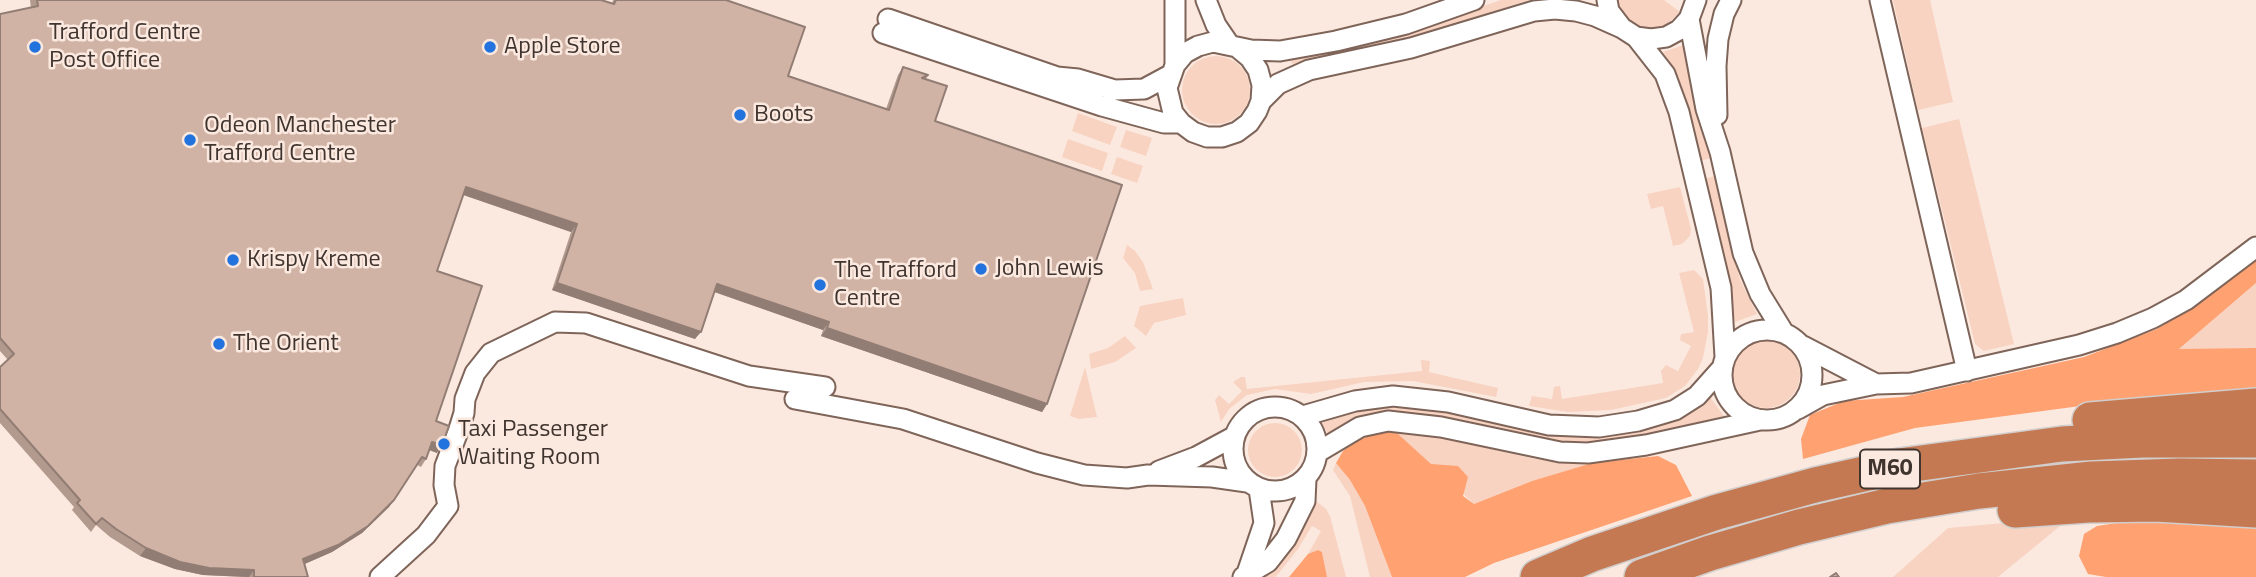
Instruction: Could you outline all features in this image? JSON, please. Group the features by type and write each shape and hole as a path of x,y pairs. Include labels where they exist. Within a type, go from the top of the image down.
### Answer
{"highway":[{"name":"M60","path":"1538,577 1592,554 1717,512 1949,444 2063,423 2256,406"},
{"name":"M60","path":"1815,485 1899,467 2063,444 2256,440"},
{"name":"M60","path":"1642,577 1710,553 1887,506 1979,491 2092,479 2180,475 2256,477"},
{"name":"M60","path":"1710,553 1780,546 1904,522 2024,509 2156,504 2256,510"}],"street":[{"path":"1175,0 1168,101 1181,123 1193,132 1207,137 1222,137 1237,132 1249,123 1261,101 1278,84 1309,70 1411,48 1534,11 1576,11 1651,39 1665,37 1679,30 1689,19 1696,0"},
{"path":"1206,0 1216,25 1233,46 1250,58 1258,71 1262,85 1261,101"},
{"path":"1181,123 1164,123 1102,106 885,26 1057,77 1078,79 1115,90 1144,89 1172,70 1185,53 1198,46 1213,42 1264,51 1280,51 1406,24 1474,0"},
{"path":"1607,0 1609,11 1665,74 1679,113 1721,288 1724,362 1722,382 1730,402 1746,416 1773,421 1823,395 1876,384 1911,383 2079,345 2117,333 2186,300 2256,247"},
{"path":"1720,152 1716,66 1718,39 1724,14 1731,0"},
{"path":"1880,0 1967,371"},
{"path":"1689,19 1706,109 1720,152 1743,253 1760,294 1784,333"},
{"path":"380,577 426,535 448,506 443,485 445,466 464,414 465,400 475,373 491,353 555,323 586,323 748,376 825,387"},
{"path":"1303,416 1355,401 1393,396 1448,402 1549,425 1600,427 1637,421 1675,410 1703,391 1738,340 1757,330 1771,329 1784,333 1802,346 1876,384"},
{"path":"1798,409 1807,398 1813,372 1810,358 1802,346"},
{"path":"795,398 903,419 1075,473 1118,478 1148,475 1212,477 1253,485 1271,492 1296,486 1306,479 1316,463 1317,438 1303,416 1291,409 1277,406 1251,414 1241,424 1235,436 1234,460 1239,472 1253,485 1264,523 1245,575"},
{"path":"1318,452 1350,431 1375,422 1415,423 1560,452 1588,453 1646,445 1760,420"},
{"path":"1148,475 1196,457 1235,436"},
{"path":"1245,575 1268,562 1286,539 1305,501 1306,479"}],"shaded area":[{"path":"1501,0 1529,0 1413,37 1292,64 1289,55 1438,22"},
{"path":"1617,0 1664,0 1680,12 1665,26 1644,28 1633,24 1625,16"},
{"path":"1893,0 1930,0 1953,102 1918,110"},
{"path":"1684,45 1711,158 1699,161 1685,98 1663,52"},
{"path":"1209,56 1223,56 1235,61 1245,71 1250,90 1245,109 1235,119 1223,124 1209,124 1197,119 1187,109 1182,97 1182,83 1187,71 1197,61"},
{"path":"1078,113 1117,127 1110,145 1072,131"},
{"path":"1959,119 2014,344 1984,351 1975,344 1922,128"},
{"path":"1126,130 1152,138 1146,156 1120,147"},
{"path":"1068,139 1108,153 1102,171 1062,157"},
{"path":"1117,157 1143,166 1137,183 1111,174"},
{"path":"1715,176 1740,280 1757,314 1735,322 1729,281 1704,179"},
{"path":"1680,187 1691,229 1690,236 1682,244 1673,246 1663,206 1651,209 1647,194"},
{"path":"1127,245 1143,262 1153,289 1140,291 1135,273 1123,258"},
{"path":"2256,260 2256,283 2179,349 2256,348 2256,391 2118,401 1915,428 1803,459 1801,439 1810,415 1844,401 1903,397 2084,357 2157,329 2201,301"},
{"path":"1694,270 1703,279 1708,332 1703,358 1685,386 1666,398 1611,410 1568,412 1529,406 1532,396 1552,399 1554,387 1560,386 1562,399 1663,383 1661,371 1666,365 1678,371 1691,346 1680,340 1681,334 1694,332 1679,273"},
{"path":"2256,283 2256,348 2178,350"},
{"path":"1183,298 1186,315 1154,323 1146,336 1134,326 1140,306"},
{"path":"1125,336 1136,348 1115,362 1091,369 1089,354 1108,348"},
{"path":"1759,340 1773,340 1785,345 1795,355 1800,374 1795,393 1785,403 1773,408 1759,408 1747,403 1737,393 1732,381 1732,367 1737,355 1747,345"},
{"path":"1421,360 1430,361 1429,372 1498,388 1496,397 1413,381 1364,382 1311,394 1275,389 1247,395 1229,409 1221,422 1215,400 1219,395 1229,404 1242,391 1233,382 1241,377 1245,377 1247,389 1422,371"},
{"path":"1085,367 1097,417 1079,419 1070,416"},
{"path":"1710,397 1724,416 1630,439 1590,444 1553,442 1413,413 1376,413 1363,416 1348,421 1328,434 1322,423 1361,409 1395,406 1430,408 1553,436 1590,437 1629,432 1699,405"},
{"path":"1275,423 1294,431 1302,450 1294,469 1275,477 1256,469 1248,450 1256,431"},
{"path":"1381,432 1396,432 1431,464 1458,466 1468,477 1463,496 1474,504 1532,481 1592,463 1658,456 1676,465 1692,496 1494,563 1465,577 1392,577 1365,506 1350,480 1336,463 1343,451 1355,441"},
{"path":"1396,432 1445,438 1535,459 1592,463 1532,481 1474,504"},
{"path":"1336,463 1350,480 1365,506 1392,577 1370,577 1350,496 1333,470"},
{"path":"1316,501 1330,516 1346,577 1327,577 1322,552 1318,550 1308,554 1321,531 1312,526 1279,573 1275,577 1263,577 1291,544"},
{"path":"2071,517 1998,577 1893,577 1948,528"},
{"path":"2136,520 2256,520 2256,577 2106,577 2088,574 2079,556 2084,534 2097,526"},
{"path":"1318,550 1322,552 1327,577 1289,577 1308,554"}],"building":[{"name":"The Trafford Centre","path":"37,0 601,0 614,4 616,0 726,0 805,27 788,76 889,110 903,67 928,75 922,78 947,86 935,121 1122,185 1047,404 827,328 829,322 717,284 701,332 557,283 577,224 466,187 437,271 482,286 436,421 449,426 442,445 432,442 426,459 422,457 394,500 368,526 338,545 303,559 308,577 254,577 254,570 209,568 180,562 146,548 102,518 96,524 77,503 80,500 0,409 0,367 14,354 0,338 0,14 38,6"}],"place":[{"name":"Trafford Centre Post Office","path":"35,47"},
{"name":"Apple Store","path":"490,47"},
{"name":"Boots","path":"740,115"},
{"name":"Odeon Manchester Trafford Centre","path":"190,140"},
{"name":"Krispy Kreme","path":"233,260"},
{"name":"John Lewis","path":"981,269"},
{"name":"The Trafford Centre","path":"820,285"},
{"name":"The Orient","path":"219,344"},
{"name":"Taxi Passenger Waiting Room","path":"444,444"}]}
